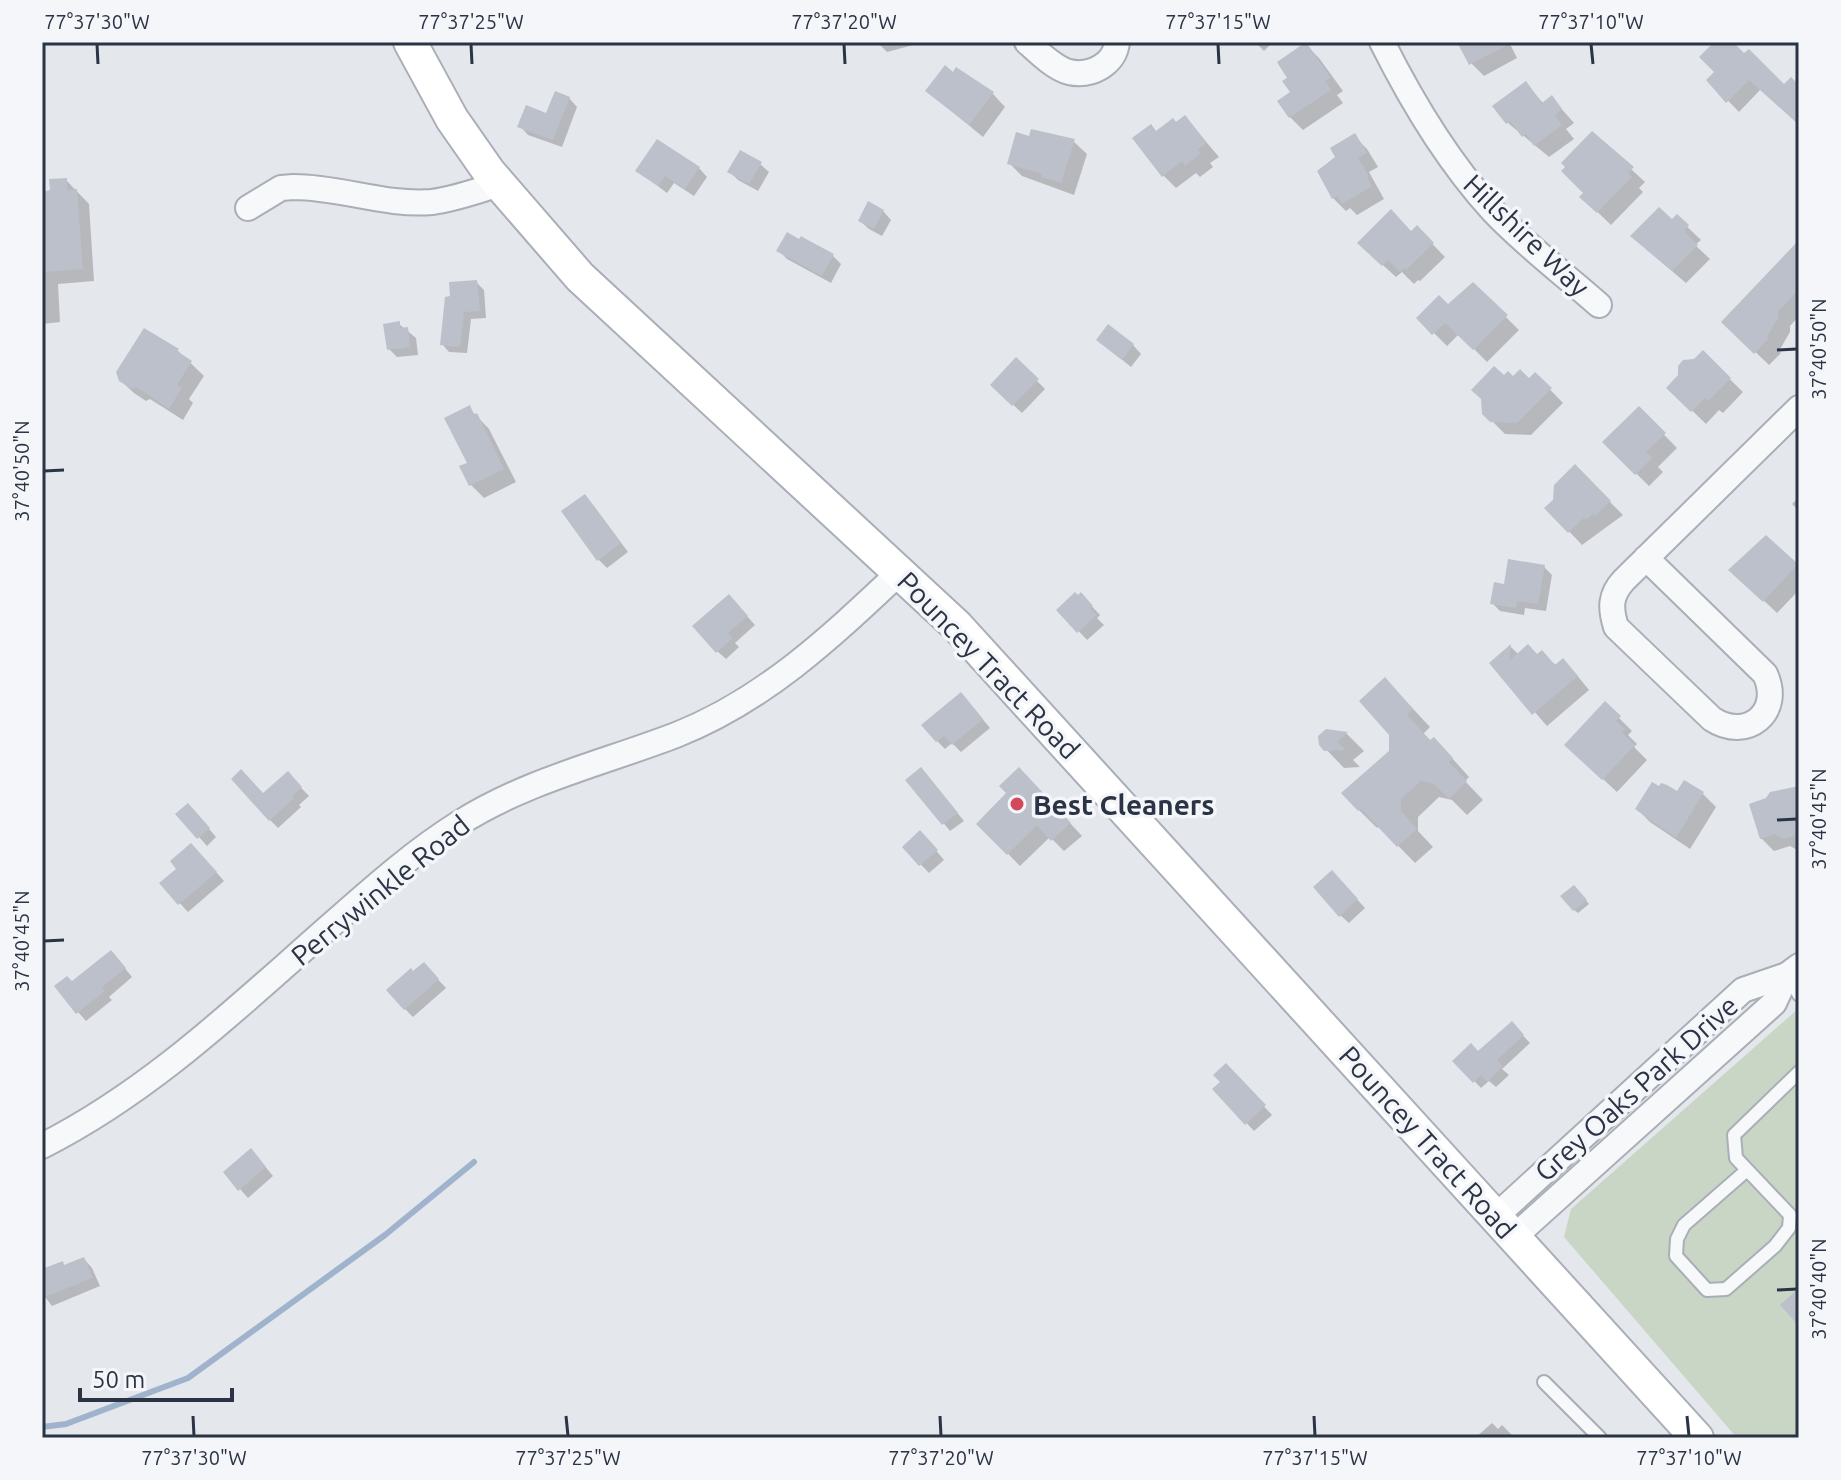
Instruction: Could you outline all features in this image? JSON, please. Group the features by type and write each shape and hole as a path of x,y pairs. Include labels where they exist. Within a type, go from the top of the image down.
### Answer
{"main road":[{"name":"Pouncey Tract Road","path":"410,42 452,119 499,184 580,277 957,626 1697,1438"}],"street":[{"path":"1027,42 1068,72 1081,72 1099,69 1110,62 1117,42"},
{"name":"Hillshire Way","path":"1382,42 1397,72 1465,178 1495,212 1599,305"},
{"path":"248,208 281,188 430,202 462,197 499,184"},
{"path":"1646,558 1765,674 1770,683 1769,703 1765,712 1750,725 1730,727 1712,719 1616,627 1611,607 1617,588 1646,558 1799,408"},
{"name":"Perrywinkle Road","path":"42,1146 104,1113 186,1053 353,906 418,852 458,824 532,786 678,734 725,712 805,659 900,572"},
{"name":"Grey Oaks Park Drive","path":"1504,1227 1774,1003 1795,979"}],"lane":[{"path":"1747,1170 1684,1225 1677,1239 1676,1256 1707,1290 1726,1289 1775,1246 1789,1228 1790,1215 1736,1158 1734,1135 1799,1072"},
{"path":"1544,1382 1600,1438"}],"green space":[{"path":"1799,1008 1799,1438 1737,1438 1564,1237 1571,1209"}],"building":[{"path":"1306,42 1331,78 1325,81 1331,90 1289,118 1277,101 1290,92 1282,81 1287,78 1277,62"},
{"path":"1457,42 1513,42 1469,65"},
{"path":"1714,42 1733,42 1744,53 1749,49 1784,84 1791,77 1799,85 1799,125 1749,80 1726,103 1706,80 1714,72 1699,57"},
{"path":"945,65 953,72 956,67 994,92 969,125 925,91"},
{"path":"1526,81 1542,103 1552,95 1562,109 1555,115 1562,125 1534,146 1526,134 1522,137 1510,121 1506,124 1492,106"},
{"path":"555,91 570,97 553,140 517,127 526,105 546,113"},
{"path":"1185,115 1207,143 1198,149 1201,153 1185,166 1182,161 1162,177 1132,138 1151,124 1156,131 1173,118 1176,122"},
{"path":"1031,129 1075,139 1061,183 1007,164 1016,132 1029,136"},
{"path":"1592,131 1634,167 1628,173 1632,177 1597,213 1579,197 1583,193 1561,171 1565,167 1561,163"},
{"path":"1355,133 1367,153 1358,158 1372,186 1342,204 1337,196 1332,199 1317,171 1335,157 1330,148"},
{"path":"657,139 700,167 685,189 665,176 658,186 635,171"},
{"path":"740,150 762,162 749,184 727,172"},
{"path":"67,178 67,190 77,189 83,269 42,272 42,192 50,190 49,179"},
{"path":"868,201 884,210 874,229 858,221"},
{"path":"1659,207 1672,219 1677,214 1689,225 1684,231 1698,245 1672,271 1630,236"},
{"path":"1391,209 1411,231 1417,225 1434,243 1400,272 1388,260 1382,266 1357,243"},
{"path":"787,232 834,254 822,276 776,251"},
{"path":"1799,240 1799,289 1778,312 1769,338 1754,354 1721,322"},
{"path":"477,280 480,311 464,312 460,347 440,345 445,297 450,296 449,282"},
{"path":"1473,282 1508,315 1473,350 1445,323 1432,335 1416,318 1439,295 1448,304"},
{"path":"400,321 400,328 408,327 410,347 387,350 383,324"},
{"path":"1108,324 1134,344 1122,360 1096,340"},
{"path":"144,328 179,349 177,351 192,361 177,385 182,388 169,409 136,387 132,389 119,381 116,372"},
{"path":"1703,350 1731,378 1708,401 1705,398 1691,412 1666,388 1678,375 1678,366 1683,360 1694,359"},
{"path":"1016,357 1039,379 1012,406 990,385"},
{"path":"1494,366 1504,375 1508,371 1513,376 1520,369 1529,378 1535,372 1552,388 1517,423 1490,422 1482,414 1481,399 1471,390"},
{"path":"470,405 474,415 477,413 504,469 469,486 459,466 467,463 444,418"},
{"path":"1639,406 1666,433 1646,452 1652,458 1635,475 1602,442"},
{"path":"1575,464 1611,501 1595,516 1584,518 1568,533 1544,508 1553,500 1554,485"},
{"path":"585,494 621,543 597,561 561,511"},
{"path":"1766,535 1798,564 1763,602 1728,570"},
{"path":"1508,559 1545,565 1538,604 1517,601 1516,608 1490,604 1494,582 1504,584"},
{"path":"1075,592 1078,595 1081,592 1097,615 1077,633 1056,610"},
{"path":"729,594 748,616 728,633 733,638 716,653 692,626"},
{"path":"1511,644 1509,661 1528,644 1537,654 1542,650 1555,665 1563,658 1578,676 1532,715 1489,663"},
{"path":"1385,677 1413,709 1407,715 1430,740 1434,737 1453,758 1449,762 1467,781 1449,799 1434,784 1421,781 1401,799 1401,811 1417,829 1397,847 1341,793 1389,751 1389,735 1359,701"},
{"path":"961,692 983,719 952,745 944,736 936,742 921,725"},
{"path":"1605,701 1621,716 1616,721 1625,729 1622,733 1635,745 1602,780 1564,745"},
{"path":"1326,729 1348,732 1337,742 1346,750 1324,751 1319,745 1318,736"},
{"path":"921,767 958,813 942,825 905,780"},
{"name":"Best Cleaners","path":"1019,767 1071,823 1051,841 1037,825 1007,855 976,824 1006,793 999,786"},
{"path":"241,769 263,793 288,771 302,787 269,821 231,779"},
{"path":"1684,780 1704,792 1676,838 1635,809 1652,782 1677,791"},
{"path":"1799,786 1799,827 1794,836 1784,839 1775,834 1760,839 1749,804 1766,798 1770,792"},
{"path":"188,803 210,828 197,839 175,814"},
{"path":"920,830 938,850 919,866 902,847"},
{"path":"191,843 217,872 178,905 159,883 176,869 170,861"},
{"path":"1332,870 1358,899 1339,917 1313,887"},
{"path":"1574,885 1587,900 1573,911 1560,896"},
{"path":"111,950 126,968 102,987 105,991 76,1014 54,986 67,976 72,981"},
{"path":"424,962 439,979 404,1010 386,990 411,968 413,971"},
{"path":"1512,1021 1524,1035 1497,1060 1503,1066 1487,1082 1481,1075 1473,1083 1452,1061 1471,1043 1478,1051"},
{"path":"1226,1063 1266,1105 1245,1125 1212,1089 1220,1082 1213,1075"},
{"path":"251,1148 266,1167 238,1191 223,1172"},
{"path":"84,1257 93,1278 42,1298 42,1269"},
{"path":"1799,1288 1799,1326 1780,1305"}],"waterway":[{"path":"42,1427 66,1424 188,1378 385,1235 474,1162"}],"place":[{"name":"Best Cleaners","path":"1017,804"}]}
